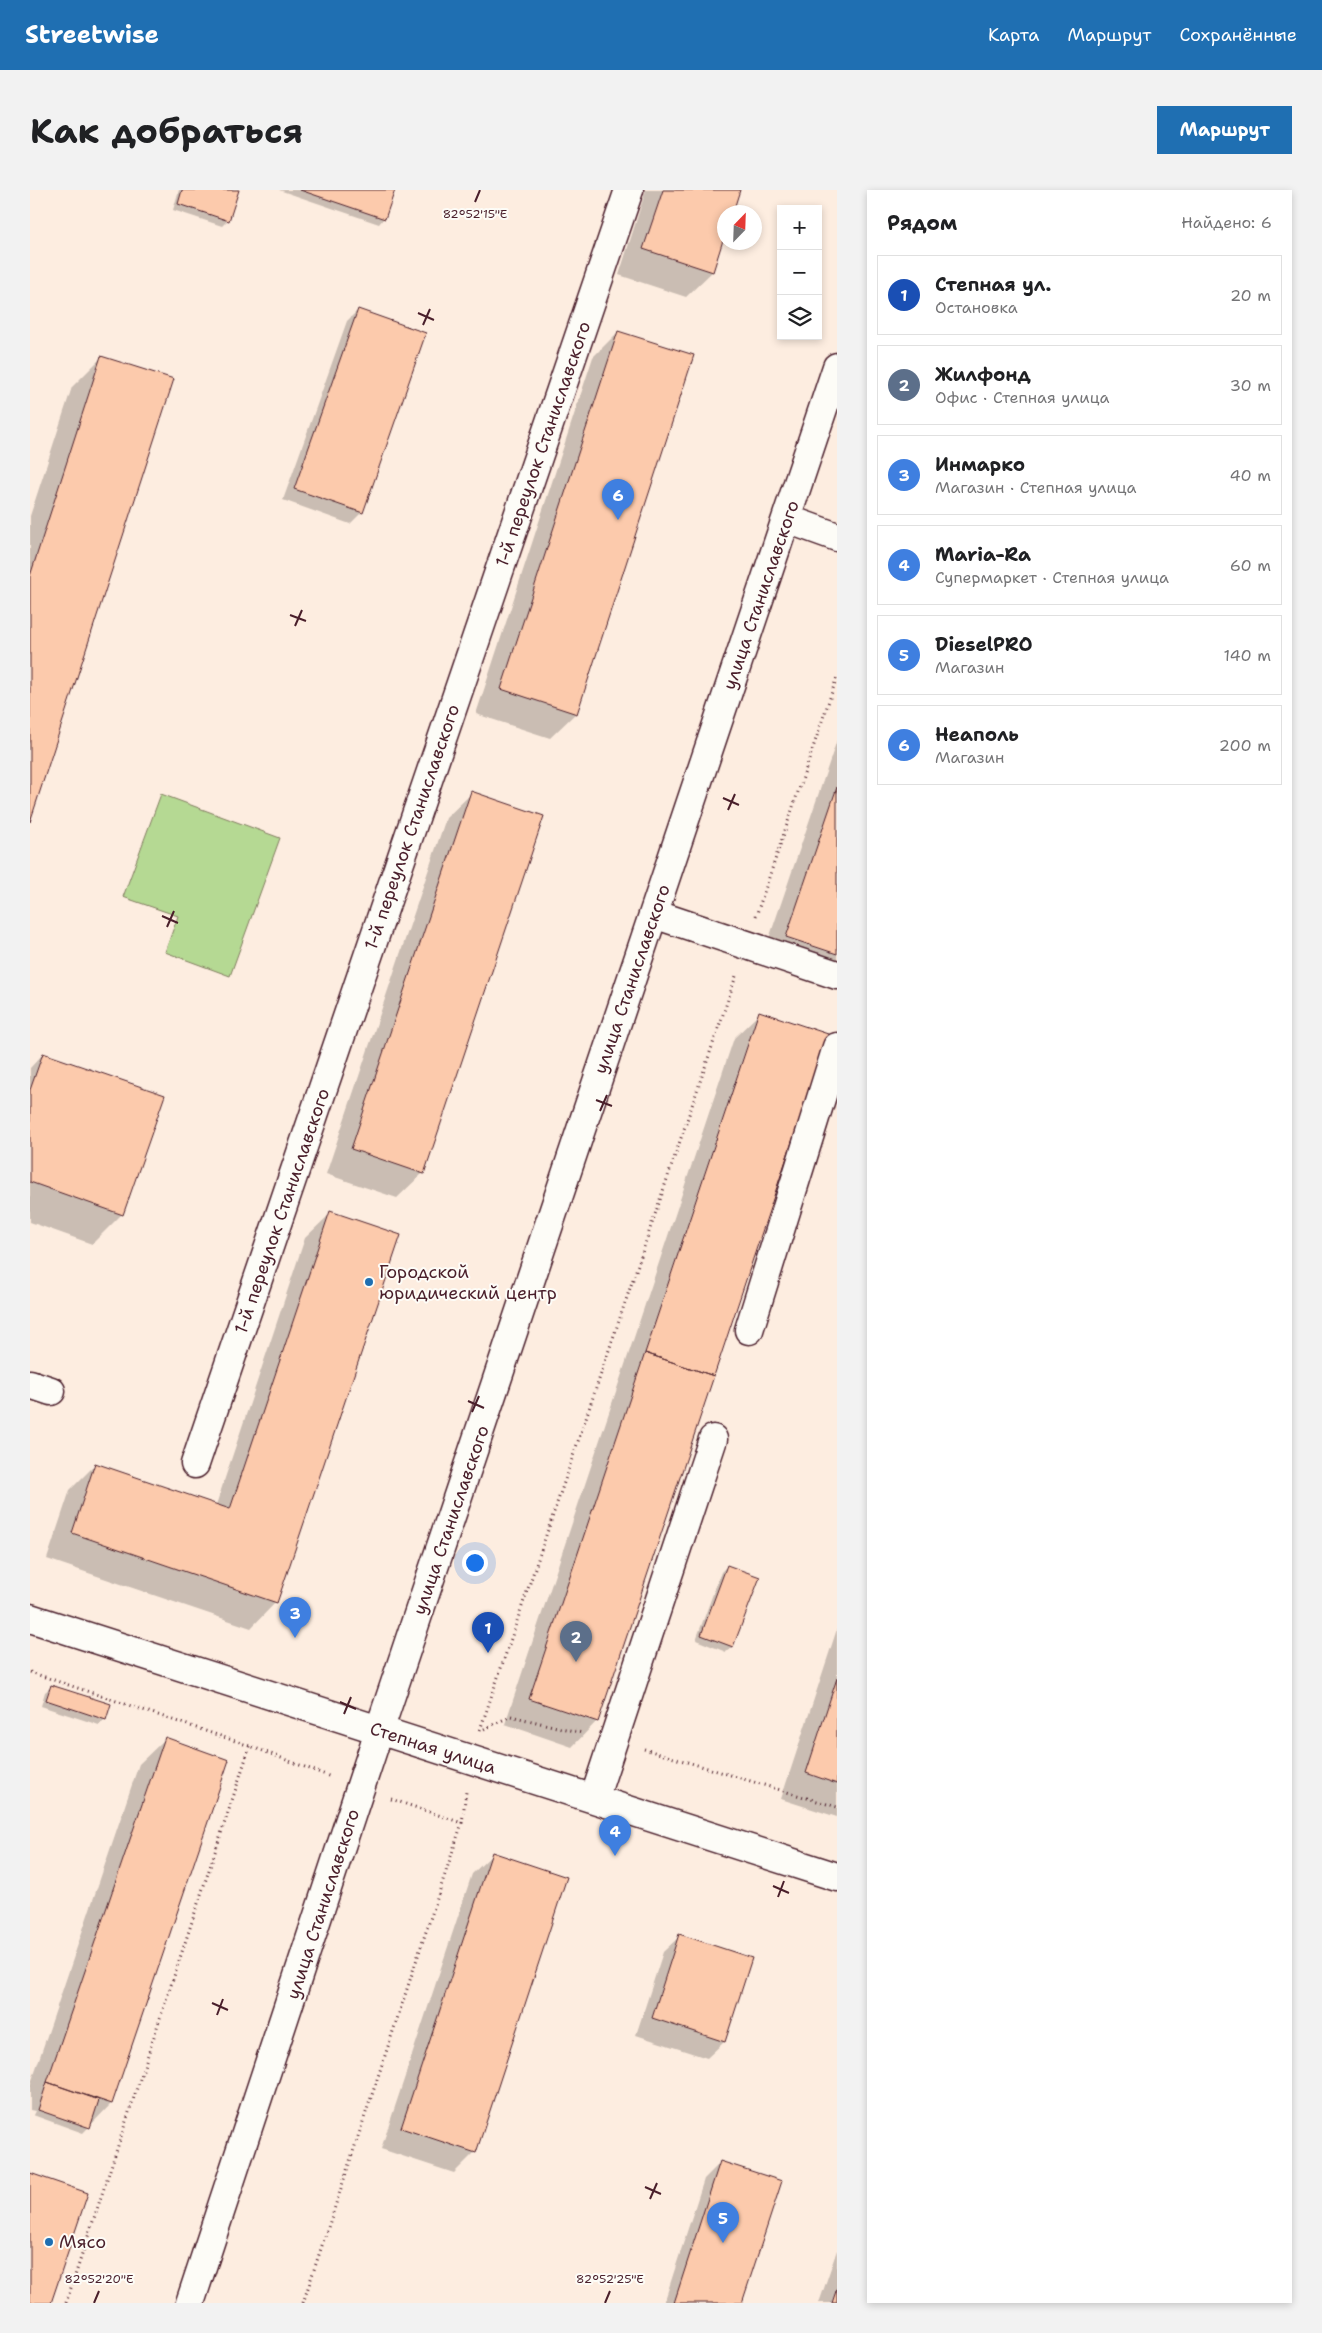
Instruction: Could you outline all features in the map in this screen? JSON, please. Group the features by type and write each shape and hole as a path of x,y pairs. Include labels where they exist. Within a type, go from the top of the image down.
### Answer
{"street":[{"name":"1-й переулок Станиславского","path":"195,1464 629,190"},
{"name":"улица Станиславского","path":"190,2303 379,1731 837,367"},
{"path":"787,520 837,537"},
{"path":"654,914 837,975"},
{"path":"749,1330 837,1047"},
{"path":"594,1800 713,1438"},
{"name":"Степная улица","path":"30,1618 837,1877"}],"path":[{"path":"837,677 479,1732 511,1716 614,1740 837,1806"},
{"path":"30,1672 250,1746 361,1789 462,1823"},
{"path":"66,2303 250,1746"},
{"path":"303,2303 462,1823 470,1760"}],"green space":[{"path":"161,794 280,838 230,976 165,952 178,916 123,897"}],"building":[{"path":"182,190 239,190 229,221 178,204"},
{"path":"300,190 395,190 385,219"},
{"path":"663,190 740,190 735,205 717,205 717,250 720,250 713,272 643,249"},
{"path":"358,309 426,333 363,513 294,489"},
{"path":"618,331 694,355 577,714 501,689"},
{"path":"101,356 174,379 30,822 30,576"},
{"path":"837,787 837,954 786,937"},
{"path":"471,791 544,816 424,1174 351,1149"},
{"path":"759,1011 828,1034 714,1376 645,1353"},
{"path":"43,1053 165,1095 123,1215 30,1182 30,1090"},
{"path":"330,1211 401,1235 277,1603 72,1533 95,1463 230,1509"},
{"path":"645,1353 714,1376 598,1722 529,1699"},
{"path":"727,1565 760,1577 733,1647 701,1635"},
{"path":"837,1678 837,1784 806,1773"},
{"path":"51,1685 111,1704 106,1720 46,1700"},
{"path":"165,1737 229,1760 112,2104 47,2082"},
{"path":"492,1852 567,1877 476,2153 401,2128"},
{"path":"679,1934 752,1958 725,2042 652,2018"},
{"path":"47,2082 99,2100 90,2128 38,2110"},
{"path":"720,2161 782,2181 742,2303 674,2303"},
{"path":"30,2173 88,2193 51,2303 30,2303"},
{"path":"837,2288 837,2303 832,2303"}],"place":[{"name":"Неаполь","path":"618,520"},
{"name":"Городской юридический центр","path":"369,1282"},
{"name":"Инмарко","path":"295,1638"},
{"name":"Степная ул.","path":"488,1653"},
{"name":"Жилфонд","path":"576,1662"},
{"name":"Maria-Ra","path":"615,1856"},
{"name":"Мясо","path":"49,2242"},
{"name":"DieselPRO","path":"723,2243"}]}
